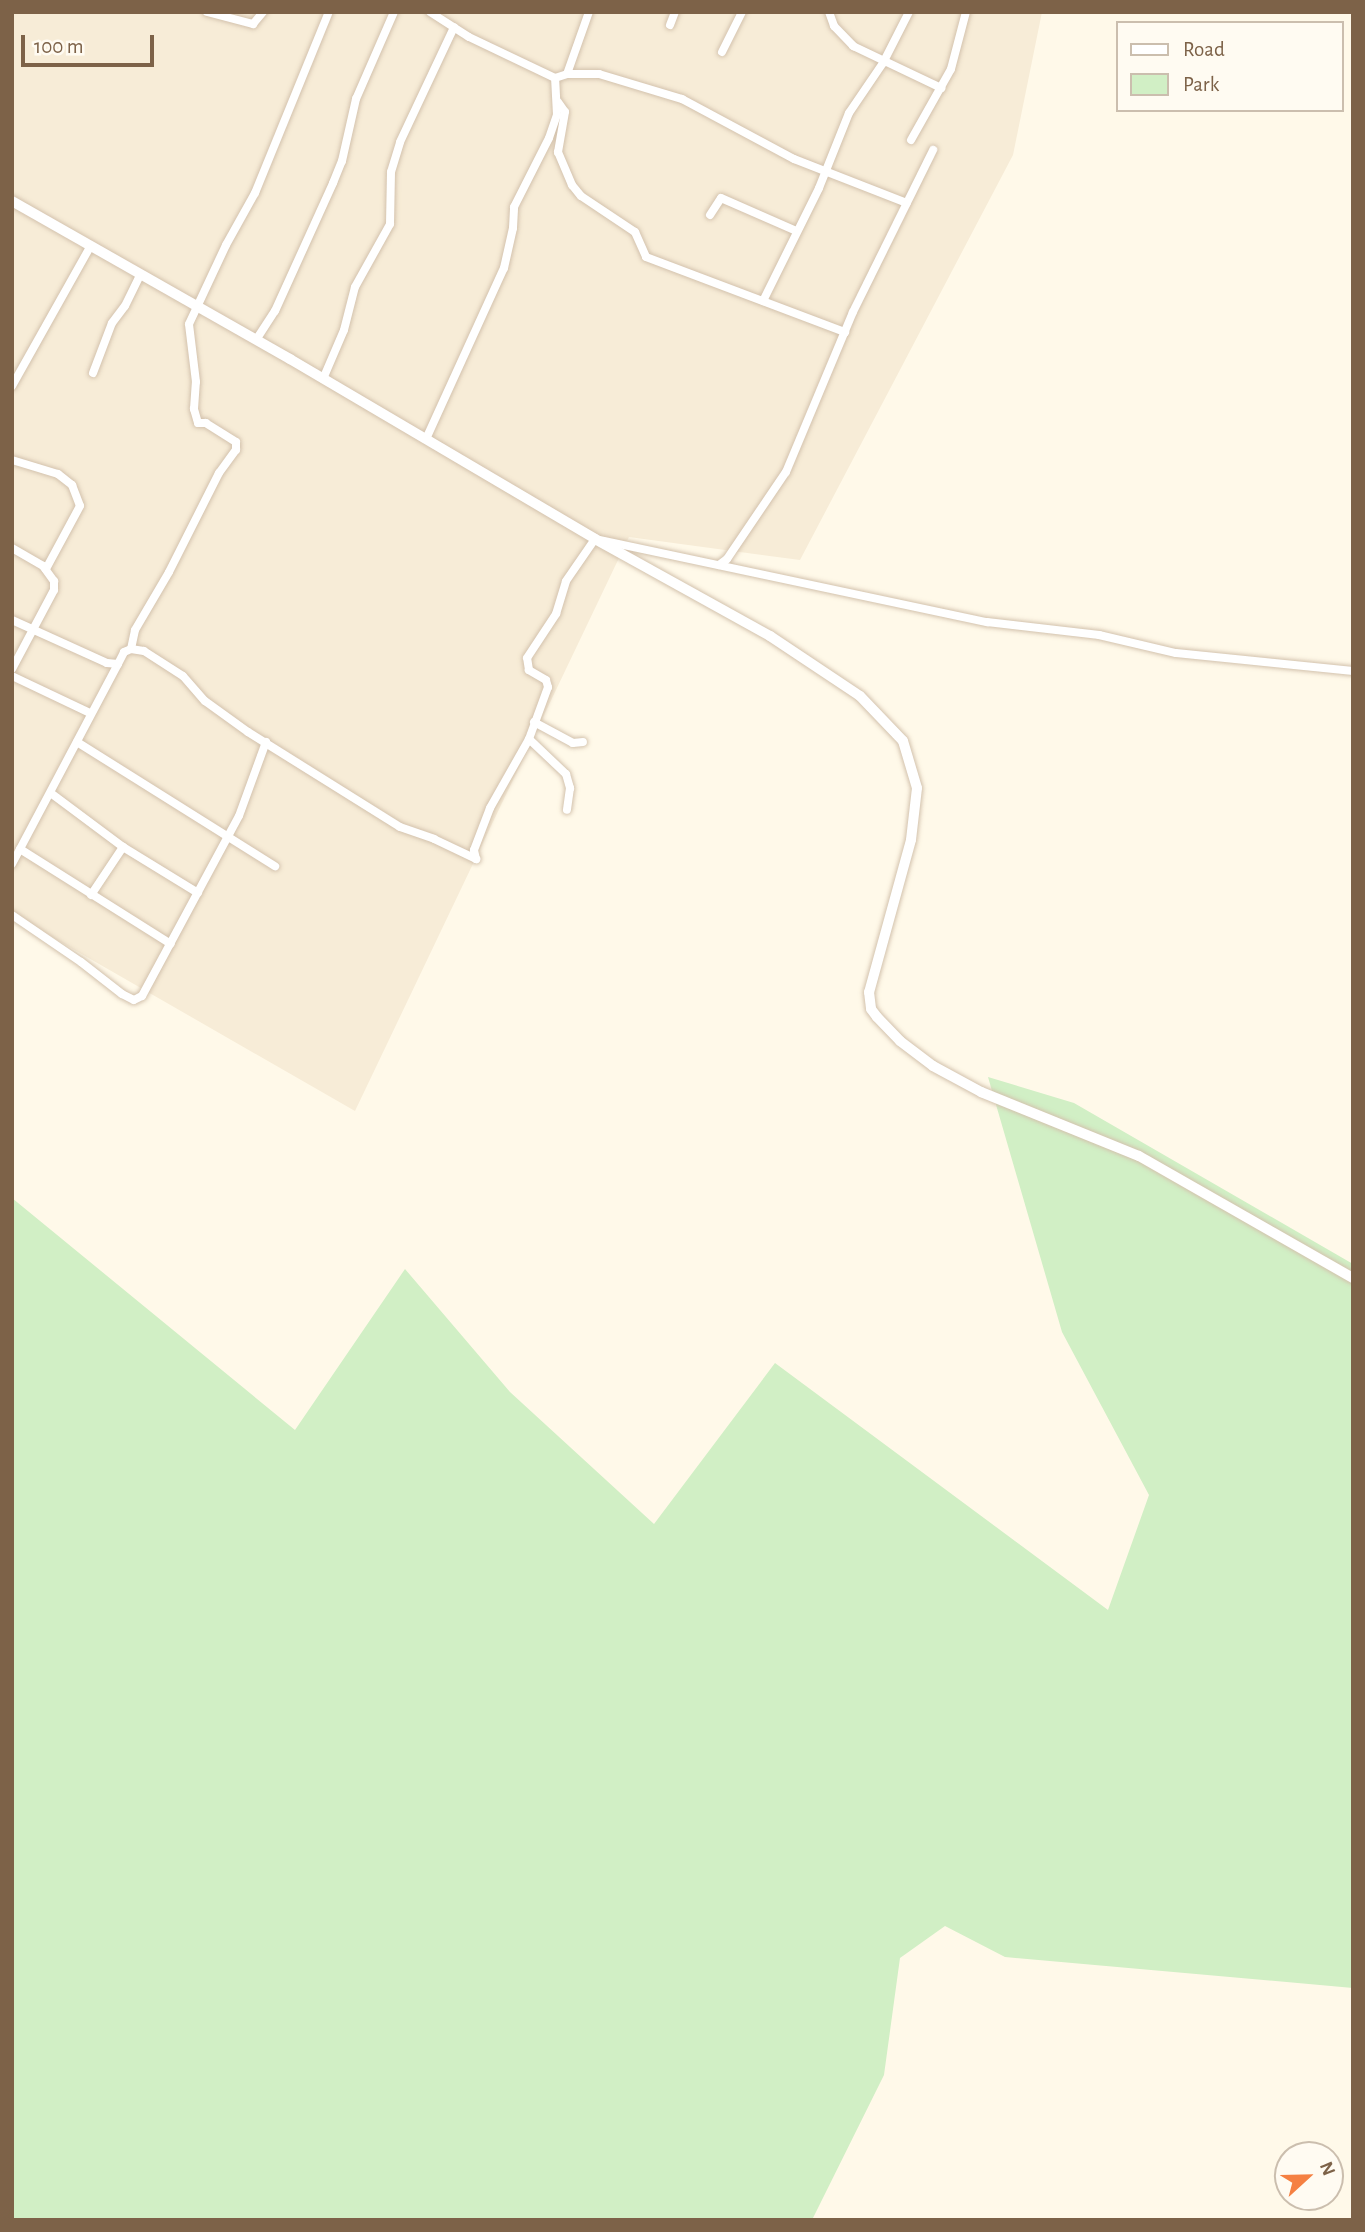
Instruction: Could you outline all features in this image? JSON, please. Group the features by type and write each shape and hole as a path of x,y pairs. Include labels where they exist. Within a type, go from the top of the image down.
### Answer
{"main road":[{"path":"12,201 256,340 595,539 770,636 860,696 903,741 917,788 911,840 869,992 871,1009 900,1041 933,1066 981,1091 1139,1156 1353,1278"}],"street":[{"path":"207,12 253,24 262,12"},
{"path":"131,649 135,630 169,572 219,473 236,450 236,442 206,423 198,423 194,410 196,382 189,324 255,193 329,12"},
{"path":"256,340 275,311 333,183 342,161 356,99 394,12"},
{"path":"430,12 555,78 567,74 599,74 682,99 794,159 907,202"},
{"path":"567,74 589,12"},
{"path":"670,25 675,12"},
{"path":"722,51 742,12"},
{"path":"829,12 834,26 853,46 883,63 941,88"},
{"path":"763,301 826,170 849,113 883,63 909,12"},
{"path":"911,140 951,69 966,12"},
{"path":"323,379 344,330 355,286 390,224 391,172 400,142 454,27"},
{"path":"426,439 504,268 513,228 514,207 549,138 558,102 555,78"},
{"path":"558,102 565,112 558,152 572,185 581,196 635,232 646,257 745,297 763,301 845,332"},
{"path":"719,565 727,559 786,472 845,332 933,150"},
{"path":"710,215 721,198 796,231"},
{"path":"12,386 90,247"},
{"path":"93,373 112,323 125,306 140,275"},
{"path":"12,460 58,474 72,485 80,506 46,569"},
{"path":"12,864 52,794 59,774 78,742 90,713 124,652 131,649 144,651 173,668 222,716 400,827 434,839 476,859 474,850 490,808 529,738 548,684 532,673 526,661 556,614 566,581 595,539 986,622 1099,635 1176,653 1353,671"},
{"path":"12,548 33,558 46,569 54,581 54,590 12,669"},
{"path":"12,620 107,663 118,664"},
{"path":"12,676 90,713"},
{"path":"534,722 573,743 583,742"},
{"path":"529,738 566,774 570,788 568,810"},
{"path":"78,742 275,866"},
{"path":"12,915 134,1000 142,996 228,837 248,795 266,742"},
{"path":"52,794 123,847 198,893"},
{"path":"91,895 123,847"},
{"path":"20,849 171,944"}],"shaded area":[{"path":"12,12 1042,12 1013,155 800,560 629,537 355,1111 12,914"}],"green space":[{"path":"988,1077 1074,1103 1353,1264 1353,1988 1005,1957 945,1926 900,1958 884,2075 812,2220 12,2220 12,1198 295,1430 405,1269 510,1392 654,1524 775,1363 1108,1610 1149,1495 1062,1332"}]}
